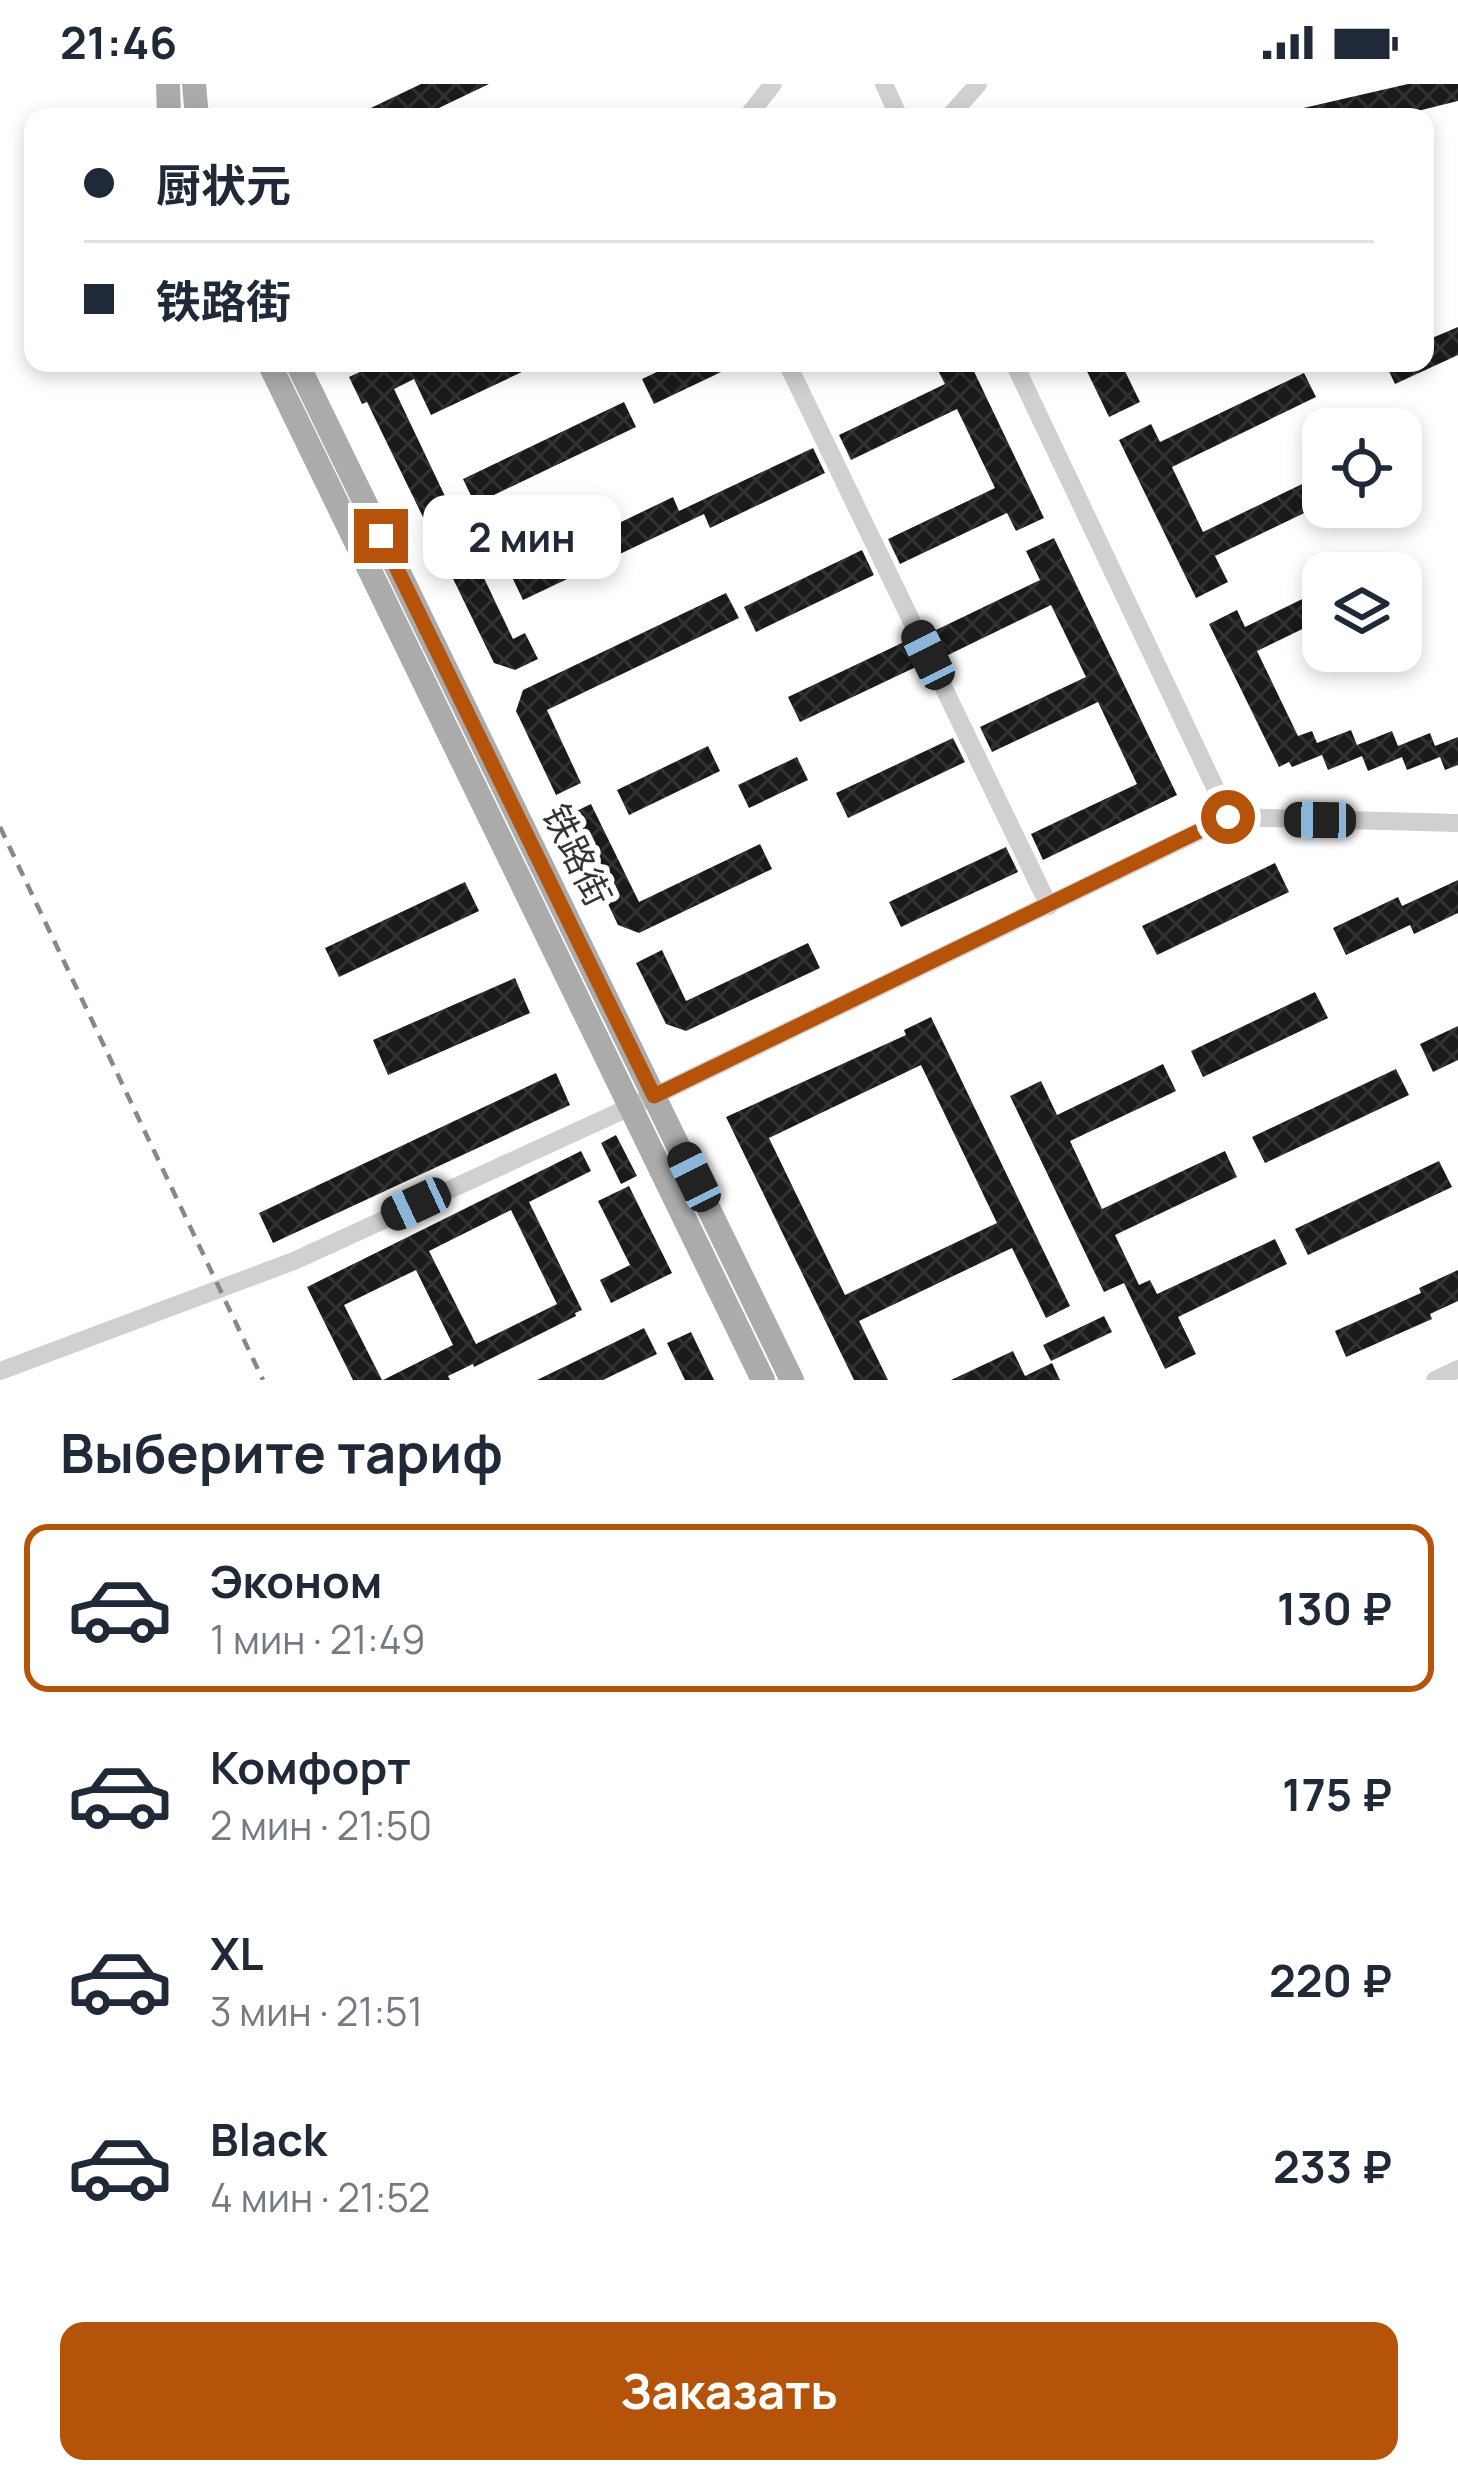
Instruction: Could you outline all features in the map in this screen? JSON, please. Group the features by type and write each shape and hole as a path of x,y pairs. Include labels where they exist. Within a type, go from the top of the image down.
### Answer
{"main road":[{"name":"铁路街","path":"273,372 763,1380"},
{"name":"铁路街","path":"301,372 792,1380"}],"street":[{"path":"754,108 773,84"},
{"path":"957,108 978,84"},
{"path":"791,372 1049,906"},
{"path":"1018,372 1228,817"},
{"path":"0,1371 294,1261 654,1096 1228,817 1458,823"},
{"path":"1435,1380 1458,1369"}],"building":[{"path":"421,84 489,84 439,108 371,108"},
{"path":"1408,84 1458,84 1458,101 1430,108 1303,108"},
{"path":"1458,327 1458,355 1434,366 1434,337"},
{"path":"360,372 522,372 431,415 414,379 394,389 513,639 525,633 538,659 515,670 494,663 367,402 362,404 349,377"},
{"path":"657,372 721,372 654,404 642,379"},
{"path":"939,372 974,372 1044,518 1016,531 1007,513 900,564 888,539 995,488 957,409 851,460 839,435 945,384"},
{"path":"1087,372 1125,372 1140,402 1109,417"},
{"path":"1389,372 1421,372 1395,384"},
{"path":"1304,373 1316,397 1172,467 1203,532 1302,484 1302,514 1215,556 1228,582 1196,598 1119,440 1151,424 1160,442"},
{"path":"624,402 636,427 475,504 463,479"},
{"path":"813,448 825,473 710,528 704,514 523,600 511,575 673,497 679,511"},
{"path":"1054,538 1177,795 1043,860 1031,834 1137,784 1098,702 992,752 980,727 1086,677 1051,605 946,656 934,631 1040,580 1026,551"},
{"path":"862,550 874,575 756,632 744,607"},
{"path":"726,593 739,618 547,710 581,783 556,795 516,711 523,690"},
{"path":"1302,599 1302,629 1257,651 1298,736 1312,731 1317,743 1351,730 1357,745 1392,731 1398,746 1430,733 1435,746 1458,737 1458,765 1445,770 1440,757 1407,770 1402,757 1368,771 1362,756 1328,770 1322,755 1279,767 1209,624 1237,610 1245,627"},
{"path":"906,641 918,666 800,722 788,697"},
{"path":"953,738 965,762 848,818 836,793"},
{"path":"708,746 720,771 629,815 617,790"},
{"path":"797,757 808,780 749,808 738,785"},
{"path":"591,804 639,902 760,844 772,869 639,933 618,925 566,816"},
{"path":"1006,847 1018,872 901,927 889,902"},
{"path":"1275,863 1289,892 1157,955 1142,926"},
{"path":"1458,880 1458,913 1414,934 1410,925 1346,955 1333,928 1398,897 1402,906"},
{"path":"465,882 479,911 339,977 325,948"},
{"path":"808,943 820,968 686,1031 666,1024 636,963 662,950 686,1001"},
{"path":"515,978 530,1013 388,1075 373,1040"},
{"path":"1315,992 1328,1018 1203,1077 1191,1051"},
{"path":"931,1017 1070,1306 1046,1318 1012,1248 859,1321 888,1380 854,1380 726,1117 906,1035 904,1030","holes":["921,1065 997,1223 845,1295 769,1138"]},
{"path":"1458,1026 1458,1060 1433,1072 1420,1044"},
{"path":"1163,1064 1176,1091 1070,1141 1102,1209 1225,1151 1237,1177 1115,1235 1139,1285 1150,1280 1157,1294 1275,1239 1287,1264 1178,1317 1196,1354 1165,1369 1124,1283 1104,1292 1010,1096 1041,1081 1057,1115"},
{"path":"1396,1069 1409,1095 1265,1163 1252,1137"},
{"path":"556,1073 570,1105 273,1243 259,1213"},
{"path":"616,1135 637,1176 621,1184 601,1143"},
{"path":"581,1151 591,1171 529,1202 582,1310 448,1376 450,1380 383,1380 453,1345 416,1270 344,1305 382,1380 353,1380 307,1287","holes":["511,1210 557,1304 476,1344 429,1251"]},
{"path":"1439,1161 1452,1187 1308,1255 1295,1229"},
{"path":"629,1186 672,1273 611,1303 600,1280 630,1265 598,1201"},
{"path":"1458,1270 1458,1301 1430,1314 1432,1319 1346,1357 1335,1331 1421,1293 1419,1288"},
{"path":"1104,1316 1112,1332 1051,1361 1043,1345"},
{"path":"644,1328 657,1354 603,1380 537,1380"},
{"path":"691,1332 714,1380 685,1380 667,1343"},
{"path":"1013,1351 1025,1376 1052,1363 1060,1380 951,1380"}],"railway":[{"path":"0,827 263,1380"}],"route":[{"path":"381,536 654,1096 1228,817"}]}
